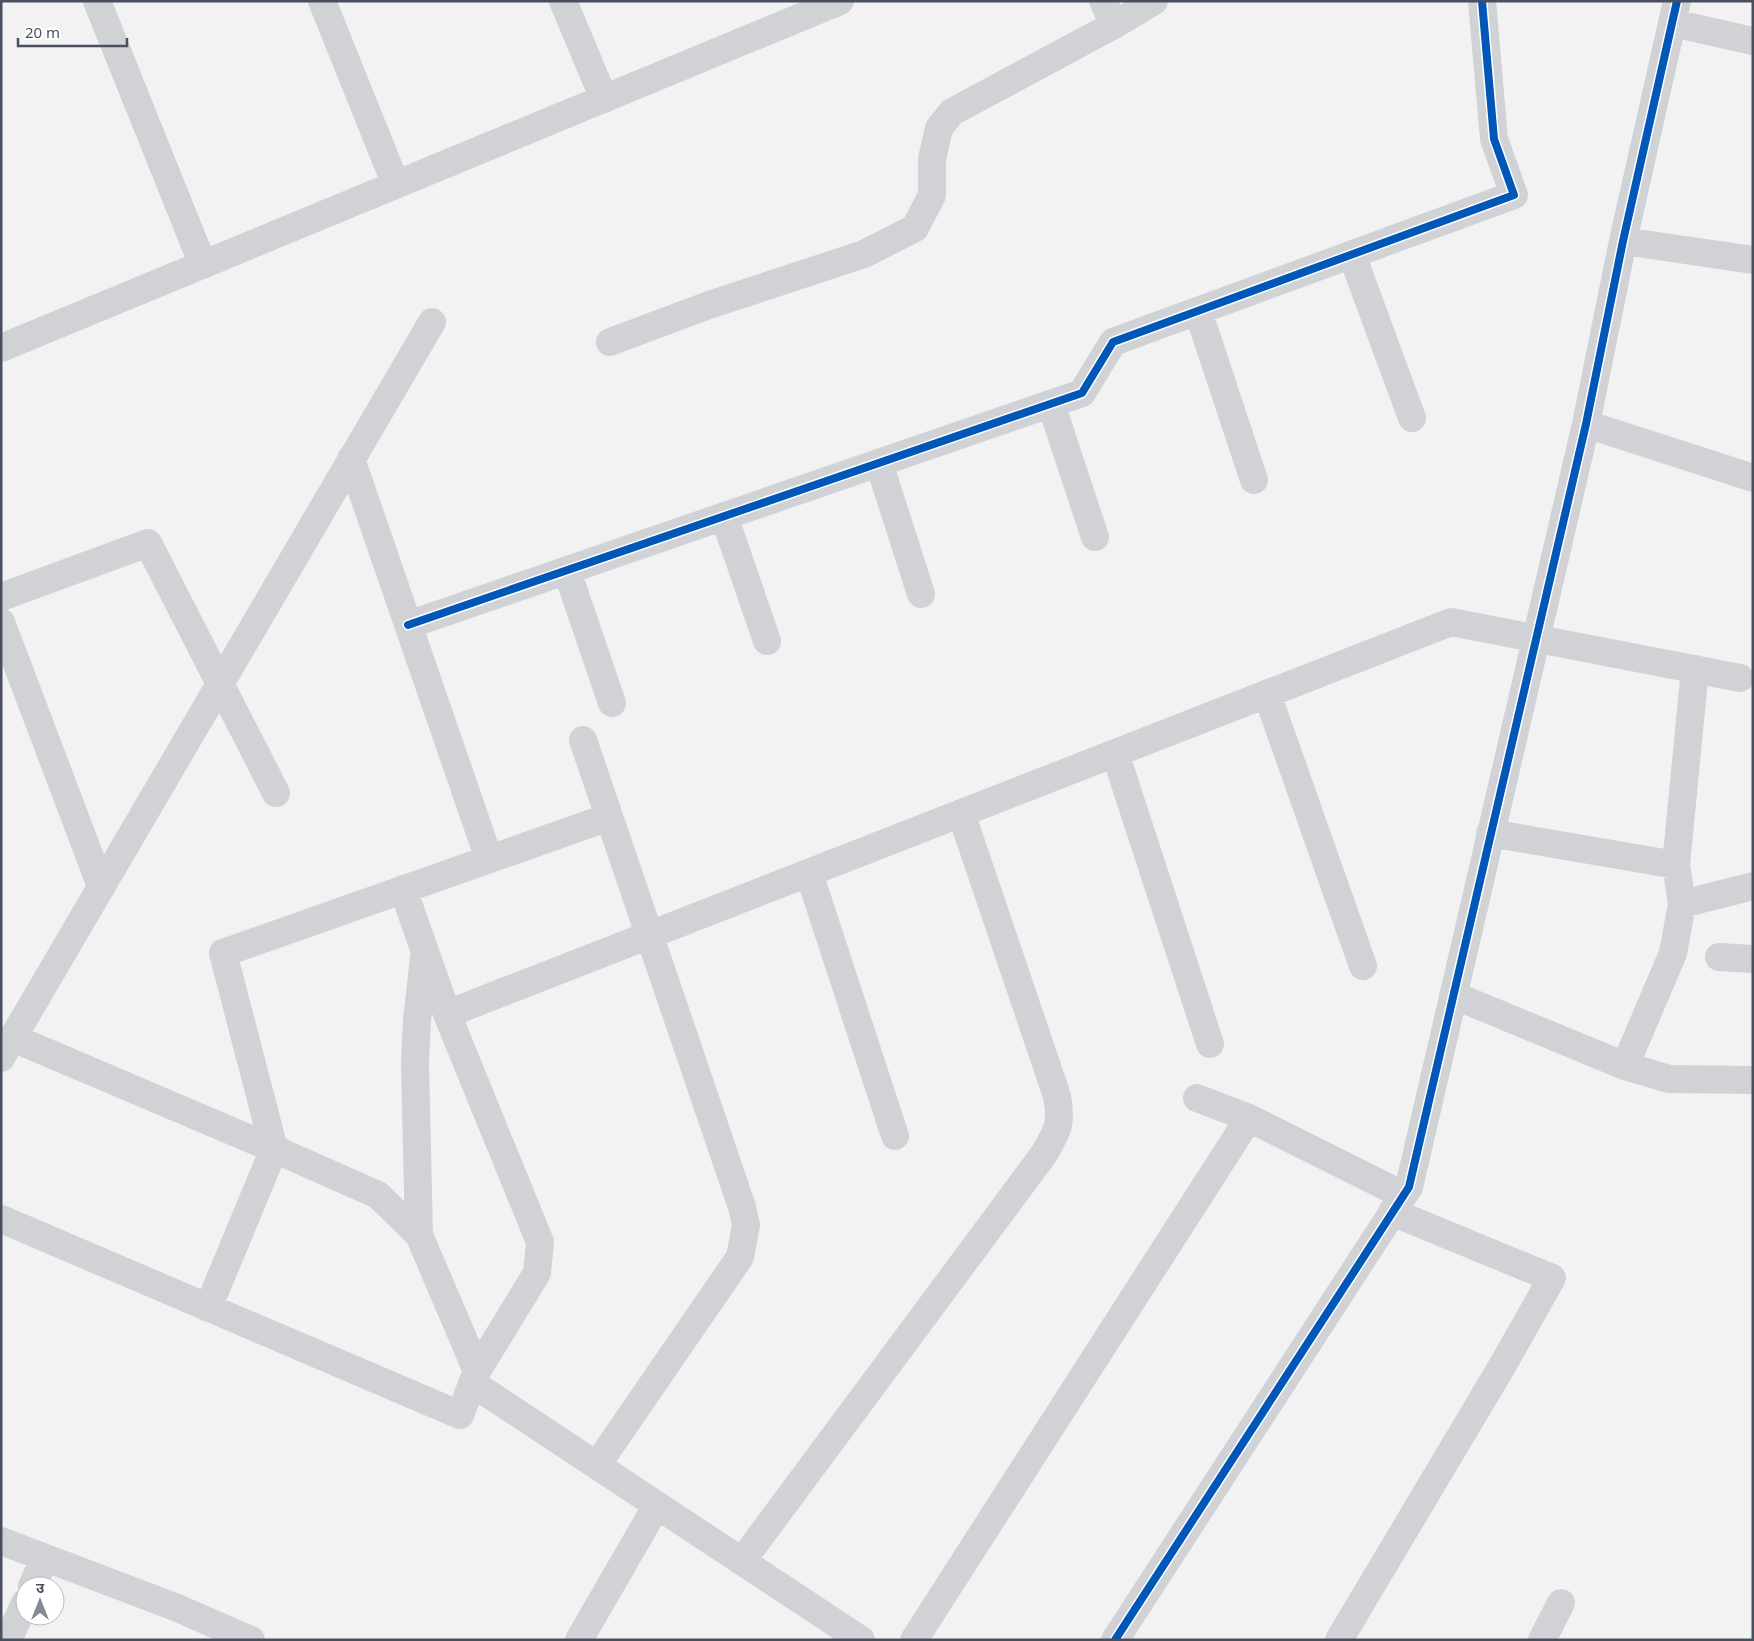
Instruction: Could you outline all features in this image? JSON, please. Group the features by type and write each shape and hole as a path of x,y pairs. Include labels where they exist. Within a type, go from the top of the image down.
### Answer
{"street":[{"path":"97,1 203,265"},
{"path":"322,1 396,185"},
{"path":"563,1 604,99"},
{"path":"1,348 840,1"},
{"path":"610,342 709,305 864,254 915,228 932,195 932,159 939,128 952,112 1108,13 1154,1"},
{"path":"408,625 1082,393 1113,342 1514,195 1494,139 1482,1"},
{"path":"1115,1640 1409,1187 1586,424 1675,12 1753,42"},
{"path":"1624,241 1753,260"},
{"path":"1352,255 1412,418"},
{"path":"1198,311 1254,480"},
{"path":"419,1235 378,1195 274,1149 7,1048 432,322"},
{"path":"1051,404 1095,537"},
{"path":"1586,424 1753,478"},
{"path":"351,459 489,859"},
{"path":"879,463 921,594"},
{"path":"724,516 767,641"},
{"path":"1,597 148,543 276,793"},
{"path":"567,571 612,703"},
{"path":"1,622 101,886"},
{"path":"447,1014 1451,622 1740,678"},
{"path":"1624,1066 1673,953 1682,904 1676,865 1695,669"},
{"path":"1267,694 1362,966"},
{"path":"583,740 742,1207 746,1225 740,1257 597,1465"},
{"path":"1115,753 1210,1044"},
{"path":"742,1561 1044,1154 1057,1132 1060,1115 1057,1096 961,813"},
{"path":"208,1308 274,1149 223,953 609,817"},
{"path":"1490,833 1676,865"},
{"path":"809,873 896,1136"},
{"path":"1682,904 1753,886"},
{"path":"1,1219 460,1415 475,1377 537,1273 540,1242 447,1014 403,889"},
{"path":"424,949 415,1063 419,1235 475,1377 597,1465 861,1640"},
{"path":"1719,957 1753,959"},
{"path":"1453,995 1624,1066 1670,1079 1753,1080"},
{"path":"1198,1098 1249,1118 1398,1204 1552,1278 1501,1368 1339,1640"},
{"path":"914,1640 1249,1118"},
{"path":"579,1640 657,1505"},
{"path":"1,1541 175,1607 251,1640"},
{"path":"37,1576 45,1558"},
{"path":"1542,1640 1561,1603"},
{"path":"8,1640 15,1625"}],"cycle path":[{"path":"408,625 1082,393 1113,342 1514,195 1494,139 1482,1"},
{"path":"1115,1640 1409,1187 1586,424 1623,241 1677,1"}]}
